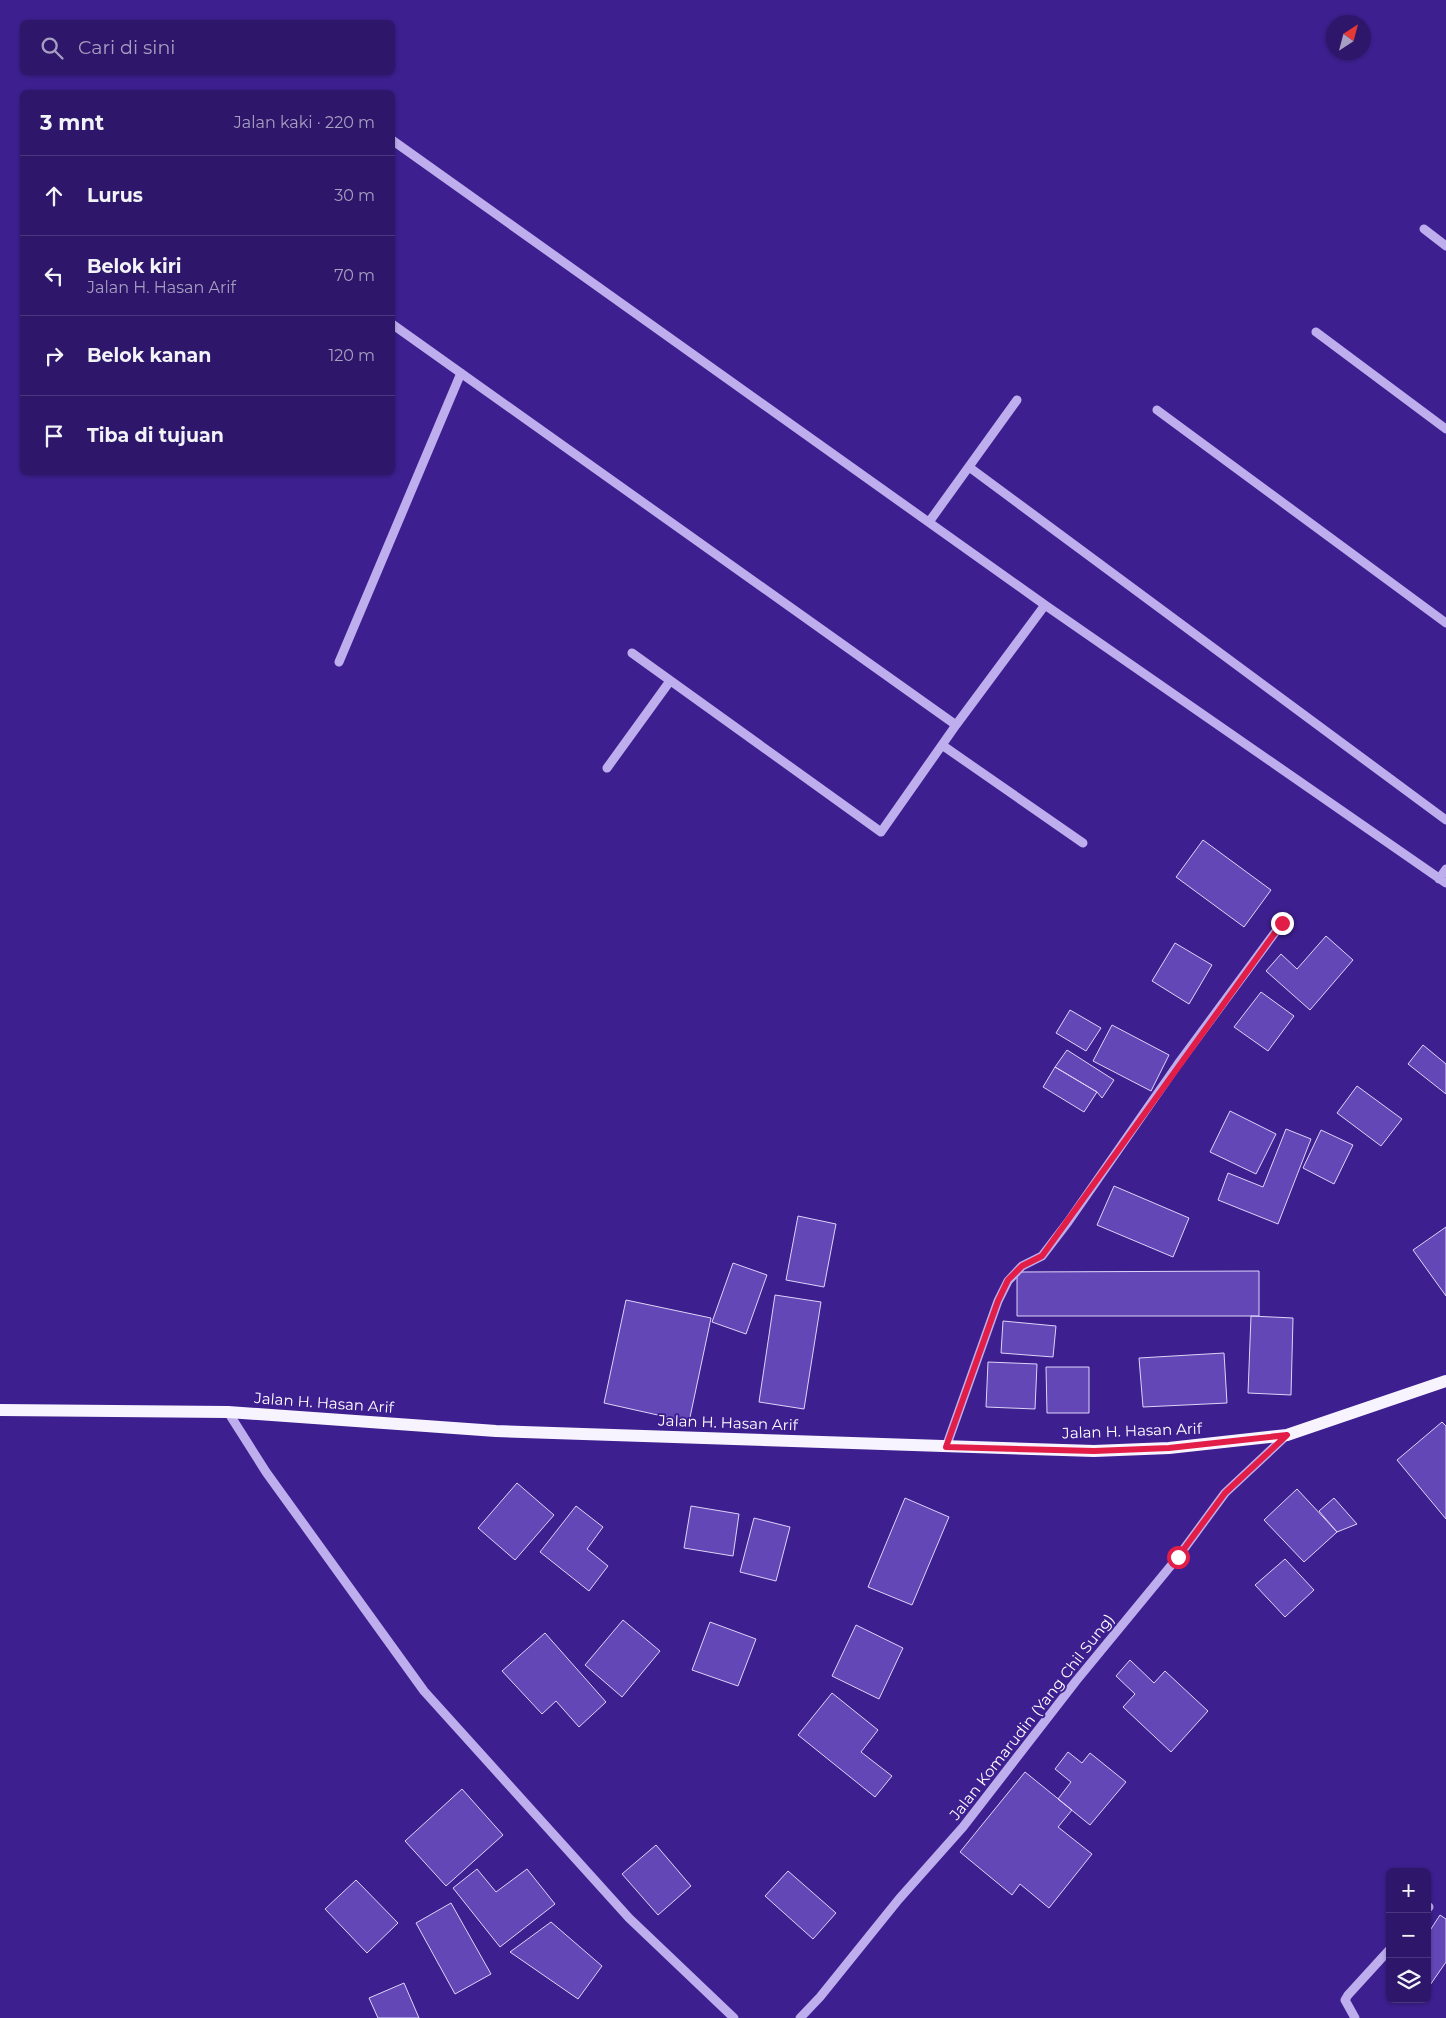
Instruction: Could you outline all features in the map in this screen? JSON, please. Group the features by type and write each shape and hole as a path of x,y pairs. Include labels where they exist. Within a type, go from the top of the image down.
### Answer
{"main road":[{"name":"Jalan H. Hasan Arif","path":"0,1410 228,1412 496,1431 1094,1451 1169,1448 1287,1435 1446,1381"}],"street":[{"path":"395,142 1045,605 1442,881 1446,869"},
{"path":"1424,229 1446,246"},
{"path":"395,326 956,725"},
{"path":"1316,332 1446,429"},
{"path":"339,662 461,373"},
{"path":"928,522 1017,400"},
{"path":"1157,410 1446,623"},
{"path":"969,467 1446,820"},
{"path":"632,653 881,832 956,725 1045,605"},
{"path":"606,768 670,681"},
{"path":"942,745 1083,843"},
{"path":"946,1447 998,1301 1008,1280 1022,1266 1042,1256 1282,923"},
{"path":"228,1412 266,1472 424,1691 629,1918 734,2018"},
{"name":"Jalan Komarudin (Yang Chil Sung)","path":"800,2018 820,1997 899,1899 963,1827 1052,1712 1178,1557 1225,1493 1287,1435"},
{"path":"1355,2018 1345,2000 1348,1994 1386,1954"}],"building":[{"path":"1203,840 1271,890 1244,927 1176,877"},
{"path":"1326,936 1353,960 1310,1010 1266,971 1281,954 1297,969"},
{"path":"1175,943 1212,965 1189,1004 1152,981"},
{"path":"1261,992 1294,1016 1268,1051 1234,1027"},
{"path":"1070,1010 1101,1028 1086,1051 1056,1033"},
{"path":"1112,1025 1169,1055 1151,1091 1093,1061"},
{"path":"1423,1045 1446,1064 1446,1094 1408,1064"},
{"path":"1067,1050 1114,1080 1102,1098 1097,1092 1055,1067"},
{"path":"1055,1067 1097,1092 1084,1112 1043,1087"},
{"path":"1357,1086 1402,1119 1381,1146 1337,1113"},
{"path":"1230,1111 1276,1134 1256,1174 1210,1152"},
{"path":"1286,1129 1311,1139 1278,1224 1218,1200 1228,1173 1263,1187"},
{"path":"1321,1130 1353,1145 1334,1184 1303,1168"},
{"path":"1114,1186 1189,1218 1173,1257 1097,1225"},
{"path":"798,1216 836,1224 824,1287 786,1280"},
{"path":"1446,1227 1446,1296 1413,1250"},
{"path":"733,1263 767,1275 746,1334 712,1322"},
{"path":"1259,1271 1259,1316 1017,1316 1017,1272"},
{"path":"775,1295 821,1302 804,1409 759,1402"},
{"path":"626,1300 711,1318 689,1422 604,1403"},
{"path":"1251,1316 1293,1318 1291,1395 1248,1393"},
{"path":"1003,1321 1056,1326 1053,1357 1001,1353"},
{"path":"1224,1353 1227,1403 1143,1407 1139,1358"},
{"path":"988,1362 1037,1364 1035,1409 986,1407"},
{"path":"1046,1367 1089,1367 1089,1413 1047,1413"},
{"path":"1442,1422 1446,1426 1446,1519 1397,1460"},
{"path":"517,1483 554,1515 515,1560 478,1528"},
{"path":"1297,1489 1337,1532 1304,1562 1264,1520"},
{"path":"905,1498 949,1517 912,1605 868,1587"},
{"path":"1334,1498 1357,1524 1337,1532 1319,1511"},
{"path":"576,1506 603,1527 587,1549 608,1566 589,1591 540,1552"},
{"path":"691,1506 739,1514 733,1556 684,1548"},
{"path":"754,1518 790,1527 776,1581 740,1572"},
{"path":"1285,1559 1314,1590 1285,1617 1255,1585"},
{"path":"623,1620 660,1651 622,1697 585,1665"},
{"path":"710,1622 756,1639 738,1686 692,1670"},
{"path":"856,1625 903,1648 879,1699 832,1676"},
{"path":"545,1633 606,1702 579,1727 556,1701 542,1714 502,1671"},
{"path":"1130,1660 1154,1683 1165,1671 1208,1711 1171,1752 1123,1707 1135,1694 1116,1676"},
{"path":"832,1693 878,1730 861,1752 892,1776 875,1797 798,1735"},
{"path":"1068,1752 1082,1763 1090,1753 1126,1782 1090,1825 1058,1799 1071,1782 1055,1769"},
{"path":"1025,1772 1072,1810 1058,1827 1092,1854 1049,1908 1020,1884 1012,1895 960,1852"},
{"path":"462,1789 503,1835 446,1886 405,1841"},
{"path":"656,1845 691,1886 658,1915 622,1874"},
{"path":"477,1869 496,1892 527,1869 555,1904 500,1947 453,1888"},
{"path":"788,1871 836,1913 813,1939 765,1896"},
{"path":"356,1880 398,1923 367,1953 325,1909"},
{"path":"451,1903 491,1974 455,1994 416,1923"},
{"path":"1440,1915 1446,1919 1446,1962 1431,1984 1431,1958 1431,1929"},
{"path":"551,1922 602,1966 578,1999 510,1952"},
{"path":"404,1983 419,2018 378,2018 369,1998"}],"route":[{"path":"1178,1557 1225,1493 1287,1435 1169,1448 1094,1451 946,1447 998,1301 1008,1280 1022,1266 1033,1263 1042,1256 1068,1222 1178,1064 1282,923"}]}
